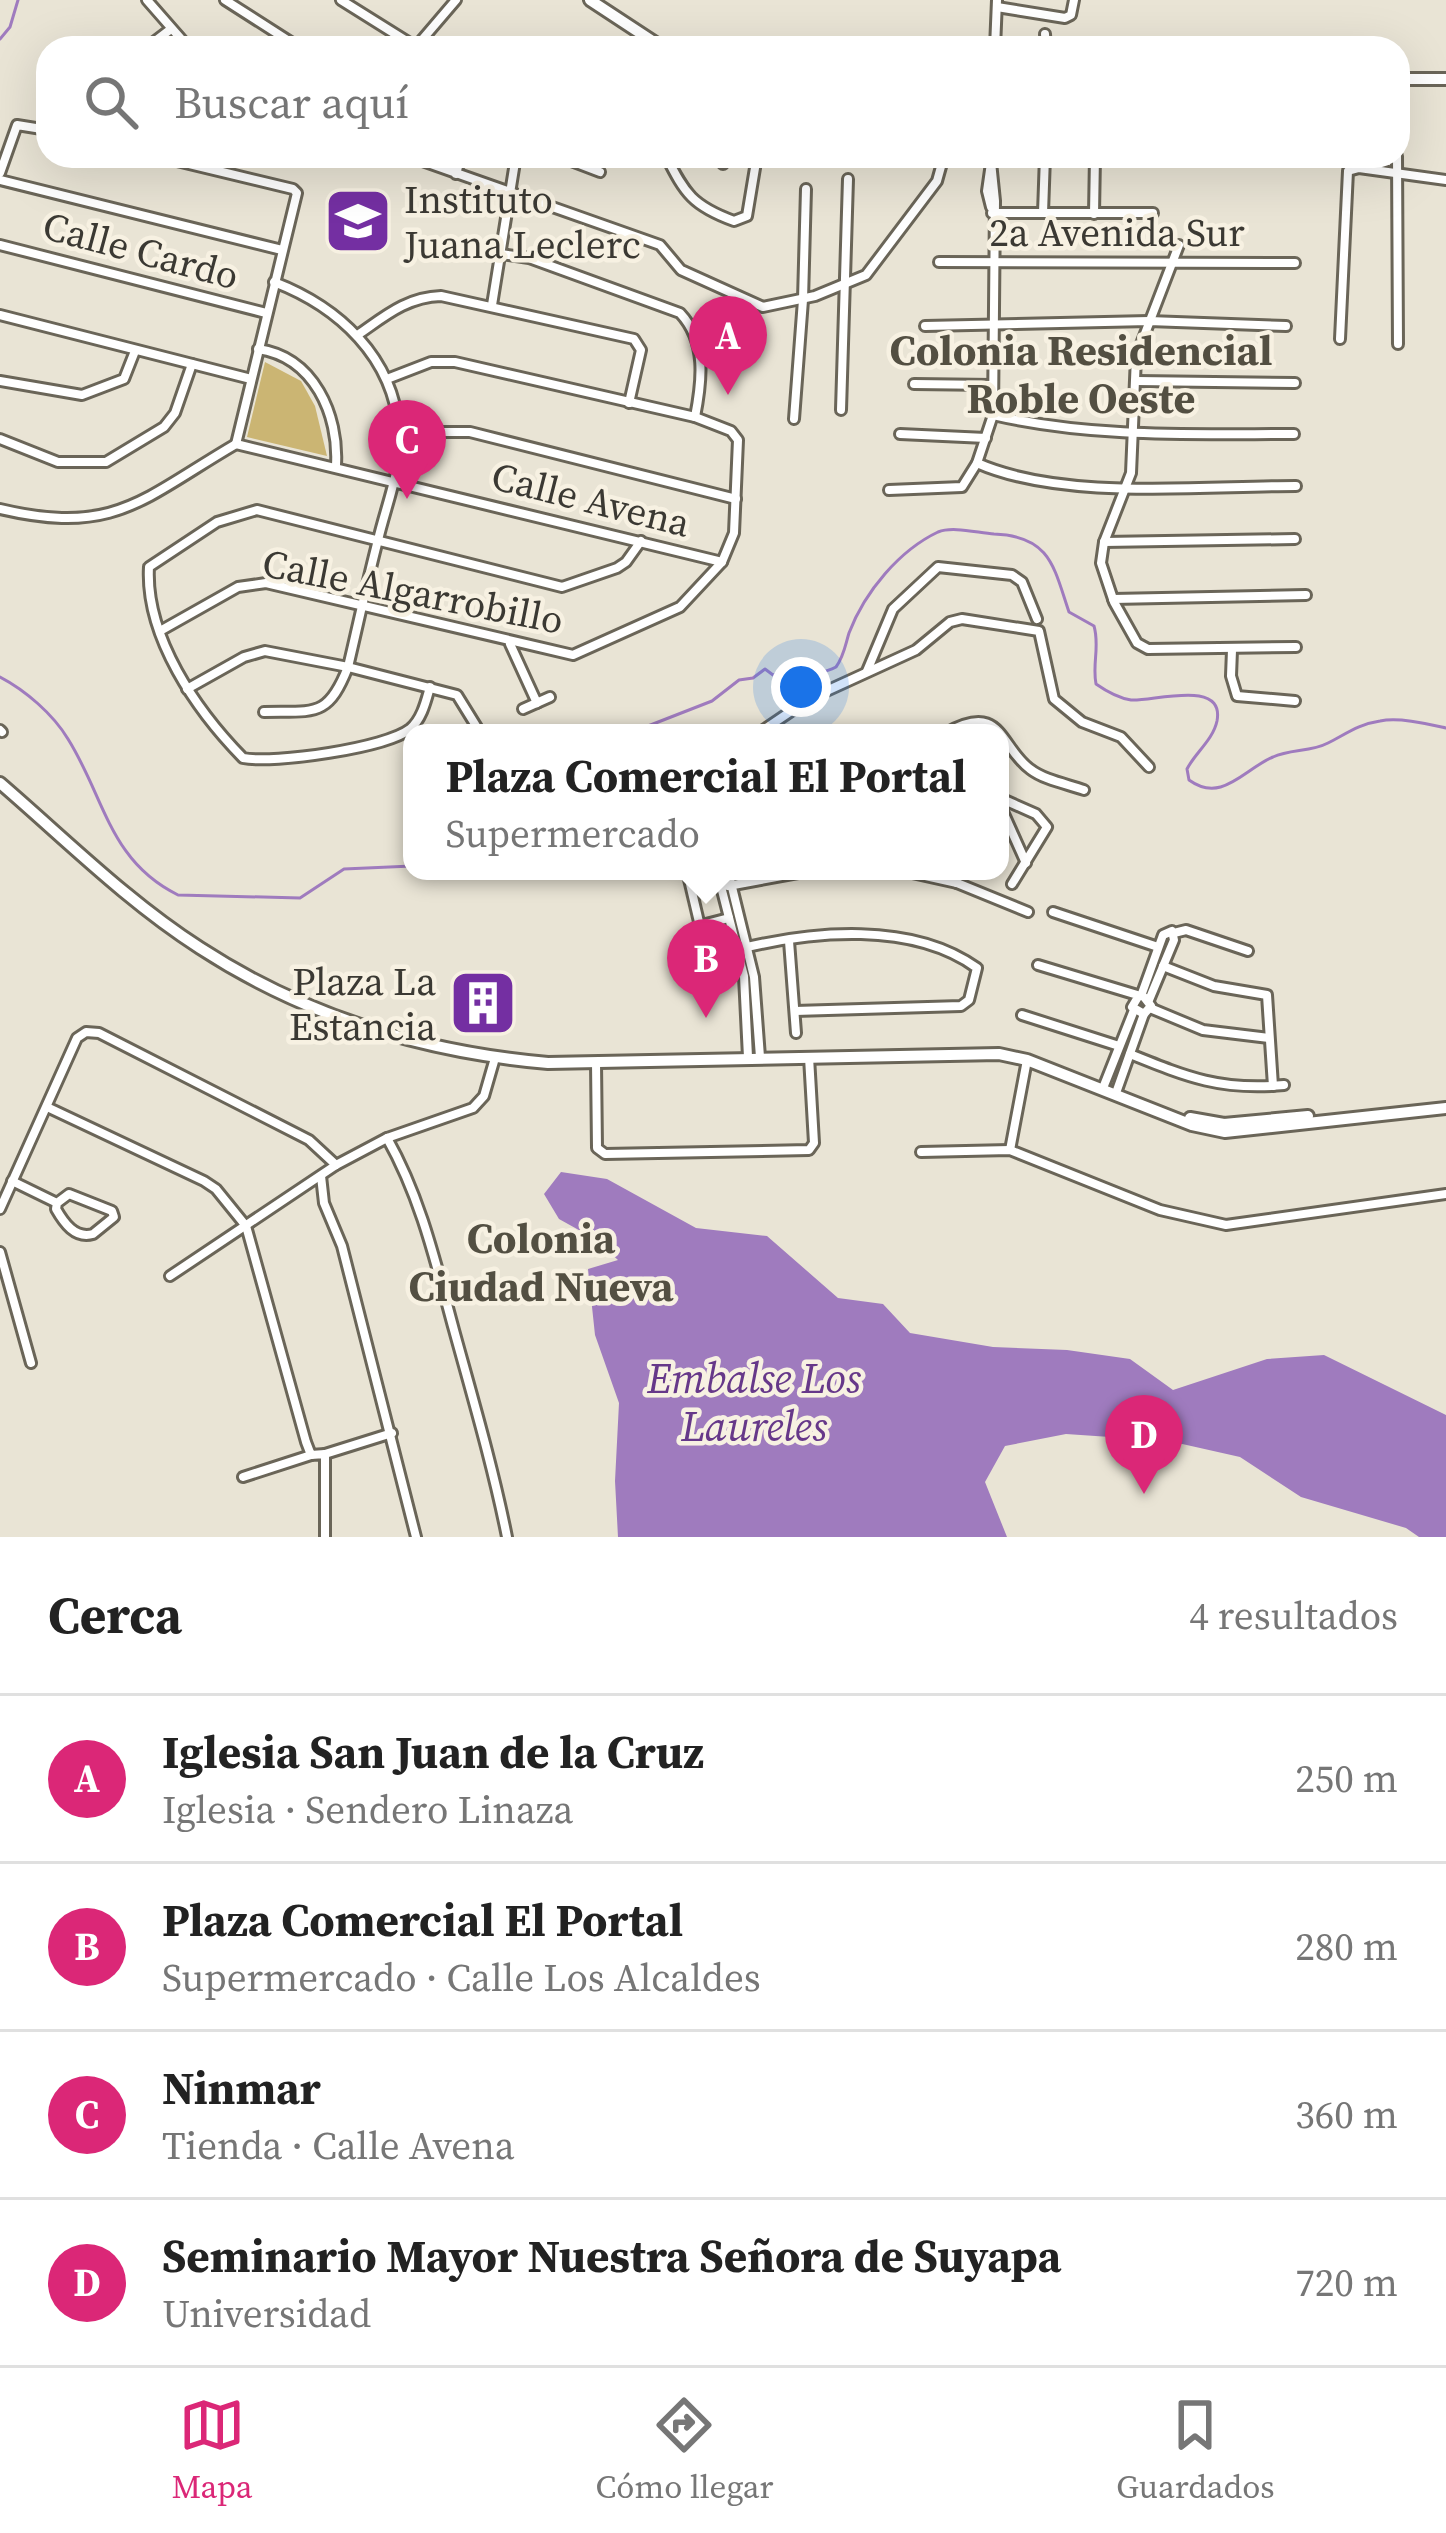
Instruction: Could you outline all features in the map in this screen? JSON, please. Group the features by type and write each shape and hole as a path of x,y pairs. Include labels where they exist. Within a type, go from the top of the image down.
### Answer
{"main road":[{"path":"590,0 645,36"},
{"path":"1410,79 1446,79"},
{"path":"0,783 152,913 248,977 354,1025 403,1040 495,1058 596,1063 971,1052 1027,1060 1192,1125 1225,1132 1446,1105"}],"street":[{"path":"147,0 178,36"},
{"path":"225,0 281,36"},
{"path":"341,0 398,36"},
{"path":"425,36 456,0"},
{"path":"996,36 997,3 1065,18 1072,15 1074,0"},
{"path":"162,36 171,29"},
{"path":"36,127 18,123 0,177 281,250"},
{"path":"0,509 42,519 97,519 134,505 236,444 296,190 205,168"},
{"path":"440,168 660,245 680,270 763,307 803,300 866,275 943,168"},
{"path":"456,174 458,168"},
{"path":"491,304 513,168"},
{"path":"593,168 600,172"},
{"path":"672,168 684,193 729,220 743,219 752,204 756,168"},
{"path":"889,490 962,487 986,437 993,385 993,168"},
{"path":"1043,213 1045,168"},
{"path":"1094,214 1095,168"},
{"path":"1396,168 1398,344"},
{"path":"1340,339 1348,171 1446,180"},
{"path":"841,410 848,179"},
{"path":"794,419 806,189"},
{"path":"992,210 1153,213"},
{"name":"Calle Cardo","path":"0,244 266,314"},
{"path":"1179,245 1136,357 1135,434 1127,486 1104,542 1101,563 1113,599 1137,643 1148,649 1296,647"},
{"path":"387,379 431,362 454,362 694,417 700,354 680,313 529,258 501,254"},
{"name":"2a Avenida Sur","path":"939,262 1295,263"},
{"path":"265,712 328,706 337,696 394,480 400,432 387,379 359,334 325,307 274,282"},
{"path":"359,334 421,296 491,304 638,342 641,350 629,403"},
{"path":"0,314 250,379"},
{"path":"925,326 1149,321 1286,326"},
{"path":"258,350 296,364 321,394 335,428 336,466"},
{"path":"0,381 82,395 124,379 136,351"},
{"path":"0,439 58,462 106,462 164,427 175,413 192,364"},
{"path":"1137,381 1295,383"},
{"path":"914,383 993,385"},
{"path":"992,415 1053,429 1294,434"},
{"name":"Calle Algarrobillo","path":"160,631 251,583 362,605 565,656 588,650 680,607 722,562 734,532 737,435 694,417"},
{"path":"400,432 470,432 736,499"},
{"path":"900,434 986,437"},
{"name":"Calle Avena","path":"236,444 722,562"},
{"path":"977,463 1028,478 1127,486 1296,486"},
{"path":"403,731 351,752 243,758 187,689 160,631 148,574 157,559 230,515 257,510 562,587 617,568 640,542"},
{"path":"1104,542 1295,539"},
{"path":"867,672 893,609 938,567 1012,575 1022,582 1037,619"},
{"path":"1113,599 1306,595"},
{"path":"772,724 809,699 916,650 956,619 1042,634 1047,682 1054,699 1082,722 1120,736 1149,767"},
{"path":"509,643 536,703"},
{"path":"1232,650 1231,676 1237,696 1295,701"},
{"path":"187,689 244,657 265,651 430,687 461,699 475,724"},
{"path":"416,724 430,687"},
{"path":"524,709 550,697"},
{"path":"1009,741 1031,771 1084,790"},
{"path":"1009,806 1045,820 1044,834 1012,884"},
{"path":"1009,823 1026,863"},
{"path":"690,880 711,973"},
{"path":"720,880 743,948"},
{"path":"731,880 754,1057"},
{"path":"722,887 760,880"},
{"path":"940,880 1028,912"},
{"path":"956,880 957,884"},
{"path":"1053,912 1158,947"},
{"path":"702,925 730,918"},
{"path":"1109,1090 1130,1054 1166,932 1186,930 1248,951"},
{"path":"743,948 867,934 893,937 972,964 978,974 962,1006 795,1011"},
{"path":"1109,1090 1120,1046 1163,966 1174,934"},
{"path":"789,941 796,1033"},
{"path":"1038,965 1214,1033 1269,1037"},
{"path":"1130,1054 1200,1082 1240,1088 1278,1085 1267,995 1214,986 1163,966"},
{"path":"1022,1015 1120,1046"},
{"path":"0,1209 77,1039 93,1031 309,1140 336,1165"},
{"path":"596,1063 597,1148 605,1154 809,1150 814,1143 809,1056"},
{"path":"170,1276 336,1165 387,1138 473,1108 484,1096 495,1058"},
{"path":"1010,1150 1027,1060"},
{"path":"47,1107 204,1181 246,1226 311,1455"},
{"path":"387,1138 411,1180 434,1256 496,1479 507,1537"},
{"path":"921,1152 1010,1150 1160,1210 1226,1226 1446,1194"},
{"path":"321,1176 323,1203 341,1246 416,1537"},
{"path":"12,1181 57,1203"},
{"path":"69,1194 112,1211 114,1217 86,1236 65,1224 57,1203 69,1194"},
{"path":"0,1252 31,1364"},
{"path":"243,1477 392,1433"},
{"path":"325,1454 325,1537"}],"shaded area":[{"path":"265,362 301,381 315,406 327,456 247,437"}],"water":[{"name":"Embalse Los Laureles","path":"561,1172 607,1179 696,1228 767,1236 838,1298 883,1304 910,1333 993,1347 1130,1359 1173,1390 1267,1359 1324,1355 1446,1415 1446,1537 1419,1537 1406,1528 1301,1497 1240,1457 1169,1441 1066,1434 1005,1446 985,1482 1007,1537 618,1537 619,1403 595,1335 588,1269 618,1260 595,1239 559,1219 544,1194"}],"waterway":[{"path":"0,39 10,27 18,0"},
{"path":"653,724 712,701 739,680 753,678 765,669 773,675 836,667 856,617 885,574 910,549 938,532 951,530 1013,536 1039,548 1054,569 1069,612 1094,626 1095,677 1100,687 1131,700 1185,695 1210,700 1216,708 1215,728 1187,769 1189,780 1201,786 1222,786 1273,757 1321,746 1372,722 1404,720 1446,728"},
{"path":"0,677 55,721 81,761 123,846 137,865 178,895 300,898 344,869 403,866"}],"place":[{"name":"Instituto Juana Leclerc","path":"358,221"},
{"name":"Iglesia San Juan de la Cruz","path":"728,395"},
{"name":"Ninmar","path":"407,499"},
{"name":"Plaza La Estancia","path":"483,1003"},
{"name":"Plaza Comercial El Portal","path":"706,1018"},
{"name":"Seminario Mayor Nuestra Señora de Suyapa","path":"1144,1494"}],"district":[{"name":"Colonia Residencial Roble Oeste","path":"1081,374"},
{"name":"Colonia Ciudad Nueva","path":"541,1262"}]}
